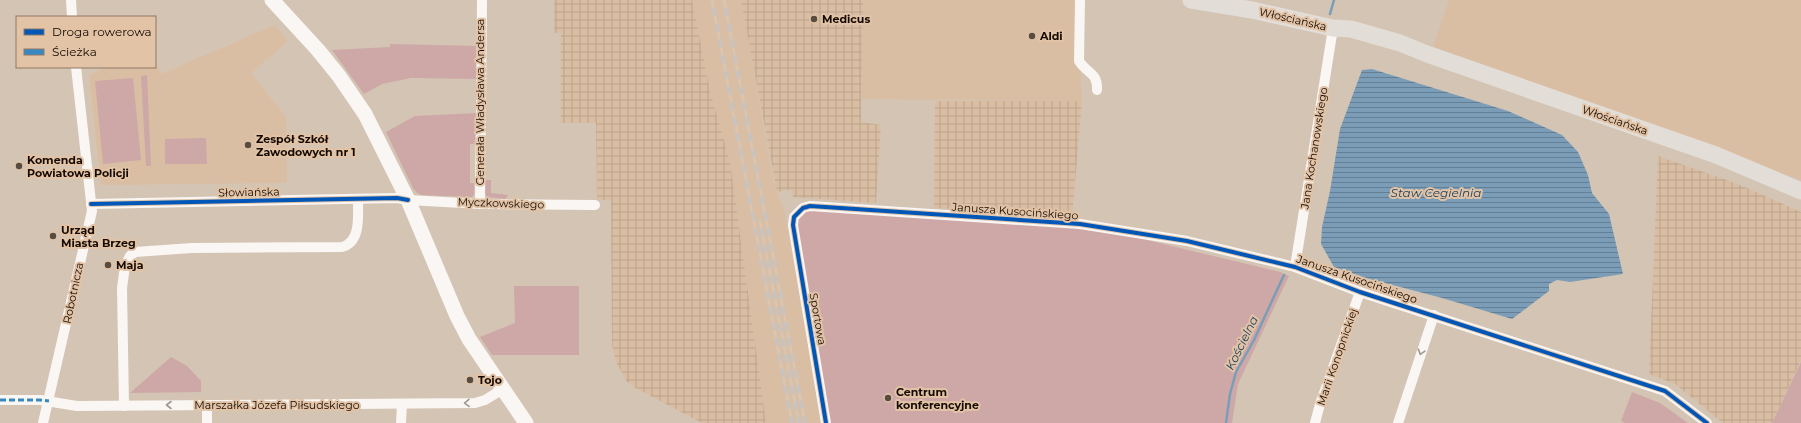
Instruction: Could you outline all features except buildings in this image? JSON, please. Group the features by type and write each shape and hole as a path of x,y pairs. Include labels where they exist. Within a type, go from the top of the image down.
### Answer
{"main road":[{"path":"1192,0 1252,10"},
{"path":"1224,0 1252,10"},
{"name":"Włościańska","path":"1252,10 1333,28 1349,37 1398,49 1427,54 1716,155 1801,191"}],"street":[{"path":"71,0 72,16"},
{"path":"272,0 304,32 339,76 365,114 408,200 457,316 469,339 526,423"},
{"path":"285,0 304,32"},
{"name":"Generała Władysława Andersa","path":"480,204 482,0"},
{"path":"1080,0 1079,61 1082,66 1092,73 1098,82 1097,90"},
{"name":"Jana Kochanowskiego","path":"1295,267 1333,28"},
{"name":"Robotnicza","path":"43,423 92,211 76,68"},
{"name":"Słowiańska","path":"91,204 358,200 397,198 408,200"},
{"path":"124,406 122,288 124,266 130,256 138,251 192,248 342,247 352,242 356,236 358,200"},
{"name":"Myczkowskiego","path":"408,200 480,204 595,205"},
{"name":"Janusza Kusocińskiego","path":"794,217 803,208 810,206 1080,224 1187,241 1295,267 1360,292 1666,391 1707,423"},
{"name":"Sportowa","path":"794,217 793,225 826,423"},
{"name":"Marii Konopnickiej","path":"1319,422 1320,404 1360,292"},
{"path":"1398,423 1434,315"},
{"name":"Marszałka Józefa Piłsudskiego","path":"0,400 40,400 77,406 475,403 485,400 503,389"},
{"path":"401,423 402,404"},
{"path":"207,405 207,423"}],"shaded area":[{"path":"554,0 692,0 710,91 730,162 766,423 702,423 634,387 627,382 616,362 612,345 611,200 597,200 596,123 561,123 561,33 554,33"},
{"path":"692,0 741,0 773,179 784,208 822,423 766,423 730,162 710,91"},
{"path":"741,0 863,0 861,122 881,125 876,203 793,197 792,189 777,192"},
{"path":"863,0 1076,0 1082,101 862,99"},
{"path":"1449,0 1801,0 1801,180 1433,47"},
{"path":"275,25 288,41 251,73 286,117 287,183 101,185 89,75 104,68 156,68 156,63 161,74"},
{"path":"390,44 478,46 477,79 411,78 382,84 364,94 332,50 390,47"},
{"path":"147,75 151,166 146,166 141,76"},
{"path":"133,78 141,160 103,164 95,81"},
{"path":"935,101 1082,101 1072,217 934,208"},
{"path":"477,113 476,144 470,144 470,183 474,183 474,194 472,197 422,195 417,193 413,188 386,132 415,116"},
{"path":"206,138 207,164 165,164 165,139"},
{"path":"1658,156 1738,184 1801,212 1801,360 1772,423 1723,423 1675,384 1649,374"},
{"path":"485,180 491,180 491,193 508,195 506,199 487,197 484,192"},
{"path":"803,208 1080,224 1280,272 1289,276 1238,384 1232,423 826,423 794,217"},
{"path":"514,286 579,286 579,355 492,355 480,337 515,323"},
{"path":"171,357 187,366 201,381 201,392 130,393"},
{"path":"1801,362 1801,423 1772,423"},
{"path":"1632,392 1660,403 1688,423 1625,423 1621,421"}],"water":[{"name":"Staw Cegielnia","path":"1372,69 1508,111 1562,135 1578,152 1588,175 1592,193 1609,214 1623,274 1570,282 1557,280 1549,284 1549,291 1512,319 1442,298 1366,278 1334,267 1321,244 1322,227 1330,191 1340,129 1362,70"}],"waterway":[{"name":"Kościelna","path":"1330,14 1334,0"},
{"name":"Kościelna","path":"1226,423 1230,394 1236,372 1254,340 1284,275"}],"railway":[{"path":"712,0 792,423"},
{"path":"724,0 805,423"},
{"path":"760,221 799,423"}],"marked path":[{"path":"0,400 49,401"}],"cycle path":[{"path":"91,204 397,198 408,200"},
{"path":"826,423 793,225 794,217 803,208 810,206 1080,224 1187,241 1295,267 1360,292 1665,391 1707,423"}],"place":[{"name":"Medicus","path":"814,19"},
{"name":"Aldi","path":"1032,36"},
{"name":"Zespół Szkół Zawodowych nr 1","path":"248,145"},
{"name":"Komenda Powiatowa Policji","path":"19,166"},
{"name":"Urząd Miasta Brzeg","path":"53,236"},
{"name":"Maja","path":"108,265"},
{"name":"Tojo","path":"470,380"},
{"name":"Centrum konferencyjne","path":"888,398"}]}
